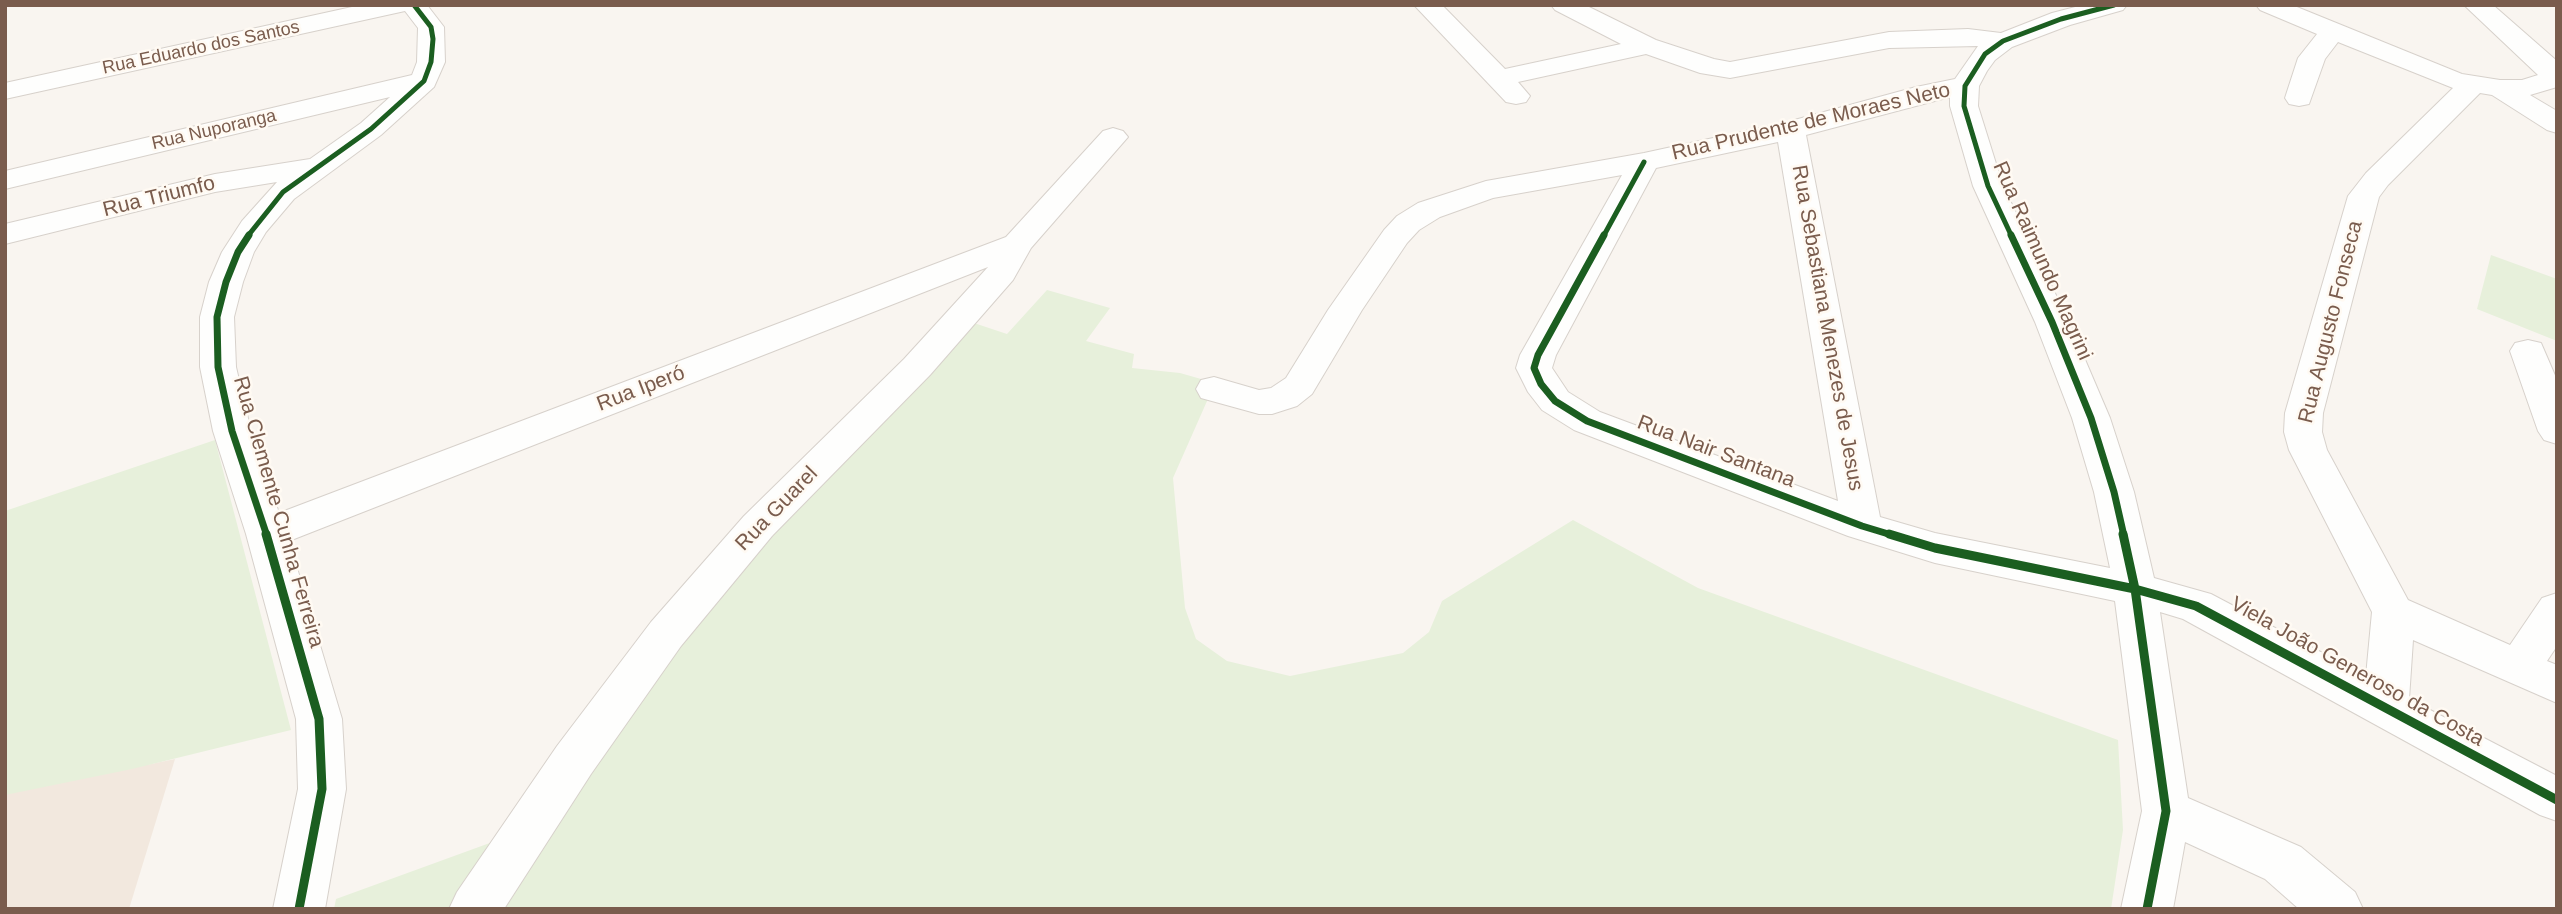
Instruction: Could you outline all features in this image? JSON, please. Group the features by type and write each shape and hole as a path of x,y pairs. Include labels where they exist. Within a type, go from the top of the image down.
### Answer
{"street":[{"name":"Rua Eduardo dos Santos","path":"5,91 397,5"},
{"path":"414,5 431,27 430,62 424,81"},
{"path":"1427,5 1508,87 1647,46"},
{"path":"1564,5 1647,46 1710,67 1730,70 1889,40 1968,37 2003,41"},
{"path":"1965,86 1985,54 2003,41 2061,19 2114,5"},
{"path":"2269,5 2439,76 2486,87 2557,124"},
{"path":"2477,5 2555,75 2536,85 2486,87"},
{"path":"2299,98 2312,58 2334,30"},
{"name":"Rua Clemente Cunha Ferreira","path":"299,909 322,789 319,719 266,534 232,431 218,367 217,317 226,282 238,252 253,228 283,192 314,167 371,129 424,81"},
{"name":"Rua Nuporanga","path":"5,180 424,81"},
{"name":"Rua Prudente de Moraes Neto","path":"1214,389 1259,402 1272,402 1299,386 1345,310 1395,237 1408,223 1429,210 1486,190 1644,162 1791,130 1926,93 1965,86"},
{"name":"Rua Raimundo Magrini","path":"1965,86 1964,106 1988,186 2052,322 2091,418 2114,492 2135,589 2166,811 2147,909"},
{"name":"Rua Augusto Fonseca","path":"2393,612 2308,450 2303,432 2304,413 2364,196 2377,179 2486,87"},
{"name":"Rua Sebastiana Menezes de Jesus","path":"1791,130 1862,526"},
{"name":"Rua Guarel","path":"475,909 574,760 666,634 758,526 917,367 1001,273 1017,244 1112,136"},
{"name":"Rua Nair Santana","path":"1644,162 1538,355 1534,368 1541,384 1555,401 1587,421 1862,526 1935,548 2135,589"},
{"name":"Rua Triumfo","path":"5,234 215,183 314,167"},
{"name":"Rua Iperó","path":"266,534 1017,244"},
{"path":"2528,351 2557,431"},
{"name":"Viela João Generoso da Costa","path":"2135,589 2196,606 2557,801"},
{"path":"2386,708 2393,612 2538,675 2557,610"},
{"path":"2166,811 2283,863 2337,909"}],"shaded area":[{"path":"175,759 129,909 5,909 5,794"}],"green space":[{"path":"2491,255 2557,279 2557,341 2477,309"},
{"path":"1047,290 1110,308 1086,341 1134,354 1132,368 1180,373 1215,383 1173,478 1185,608 1196,639 1227,661 1290,676 1403,653 1429,632 1442,601 1573,520 1698,588 2118,740 2123,830 2111,909 492,909 753,542 971,322 1007,334"},
{"path":"215,440 291,730 132,769 5,795 5,511"},
{"path":"498,840 453,909 334,909 336,899"}],"cycle path":[{"path":"299,909 322,789 319,719 266,534 232,431 218,367 217,317 226,282 238,252 253,228 283,192 371,129 424,81 431,62 433,39 431,27 414,5"},
{"path":"2114,5 2061,19 2003,41 1985,54 1973,71 1965,86 1964,106 1988,186 2052,322 2091,418 2114,492 2135,589 2166,811 2147,909"},
{"path":"1644,162 1538,355 1534,368 1541,384 1555,401 1587,421 1862,526 1935,548 2135,589 2196,606 2557,800"}]}
